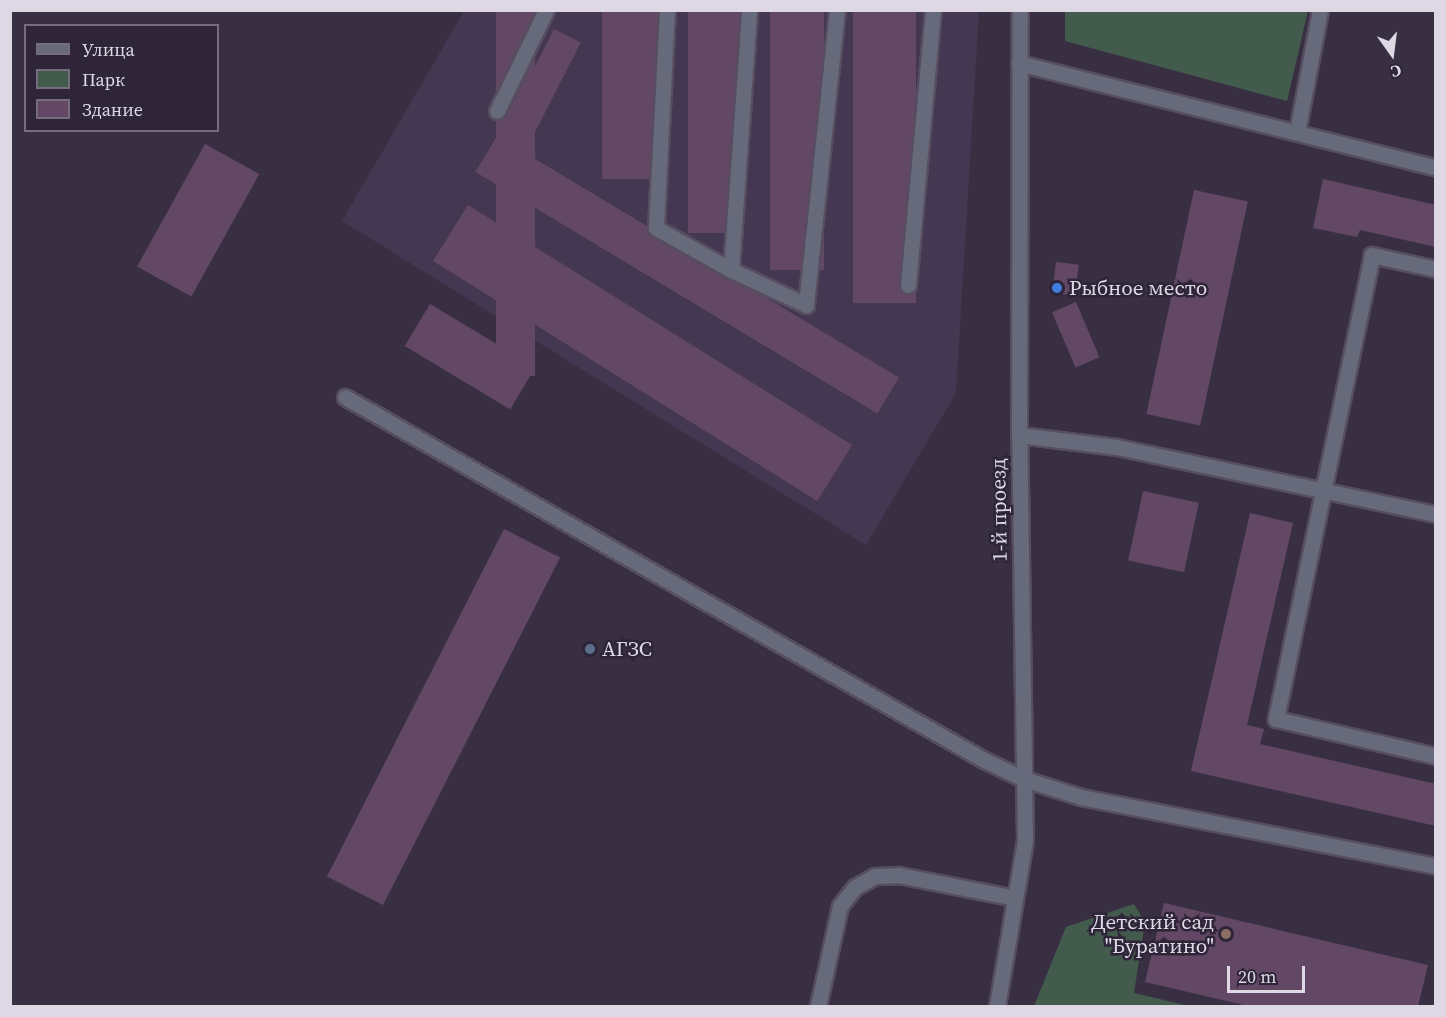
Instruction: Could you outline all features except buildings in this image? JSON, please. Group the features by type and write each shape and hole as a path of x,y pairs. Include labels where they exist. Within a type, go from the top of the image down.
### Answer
{"street":[{"path":"497,111 546,10"},
{"path":"668,10 656,228 731,270 806,305 837,10"},
{"path":"731,270 749,10"},
{"path":"908,285 933,10"},
{"name":"1-й проезд","path":"997,1006 1024,840 1019,435 1020,10"},
{"path":"1297,132 1320,10"},
{"path":"1019,63 1436,168"},
{"path":"1436,269 1372,255 1276,719 1436,756"},
{"path":"345,397 984,760 1024,779 1081,797 1436,866"},
{"path":"1019,435 1117,447 1436,514"},
{"path":"818,1006 840,906 855,887 875,876 899,875 1015,898"}],"shaded area":[{"path":"464,11 979,11 956,393 866,545 342,221"}],"green space":[{"path":"1065,10 1308,11 1287,101 1065,41"},
{"path":"1134,904 1145,922 1134,993 1189,1006 1034,1006 1066,927"}],"place":[{"name":"Рыбное место","path":"1057,288"},
{"name":"АГЗС","path":"590,649"},
{"name":"Детский сад \"Буратино\"","path":"1226,934"}]}
